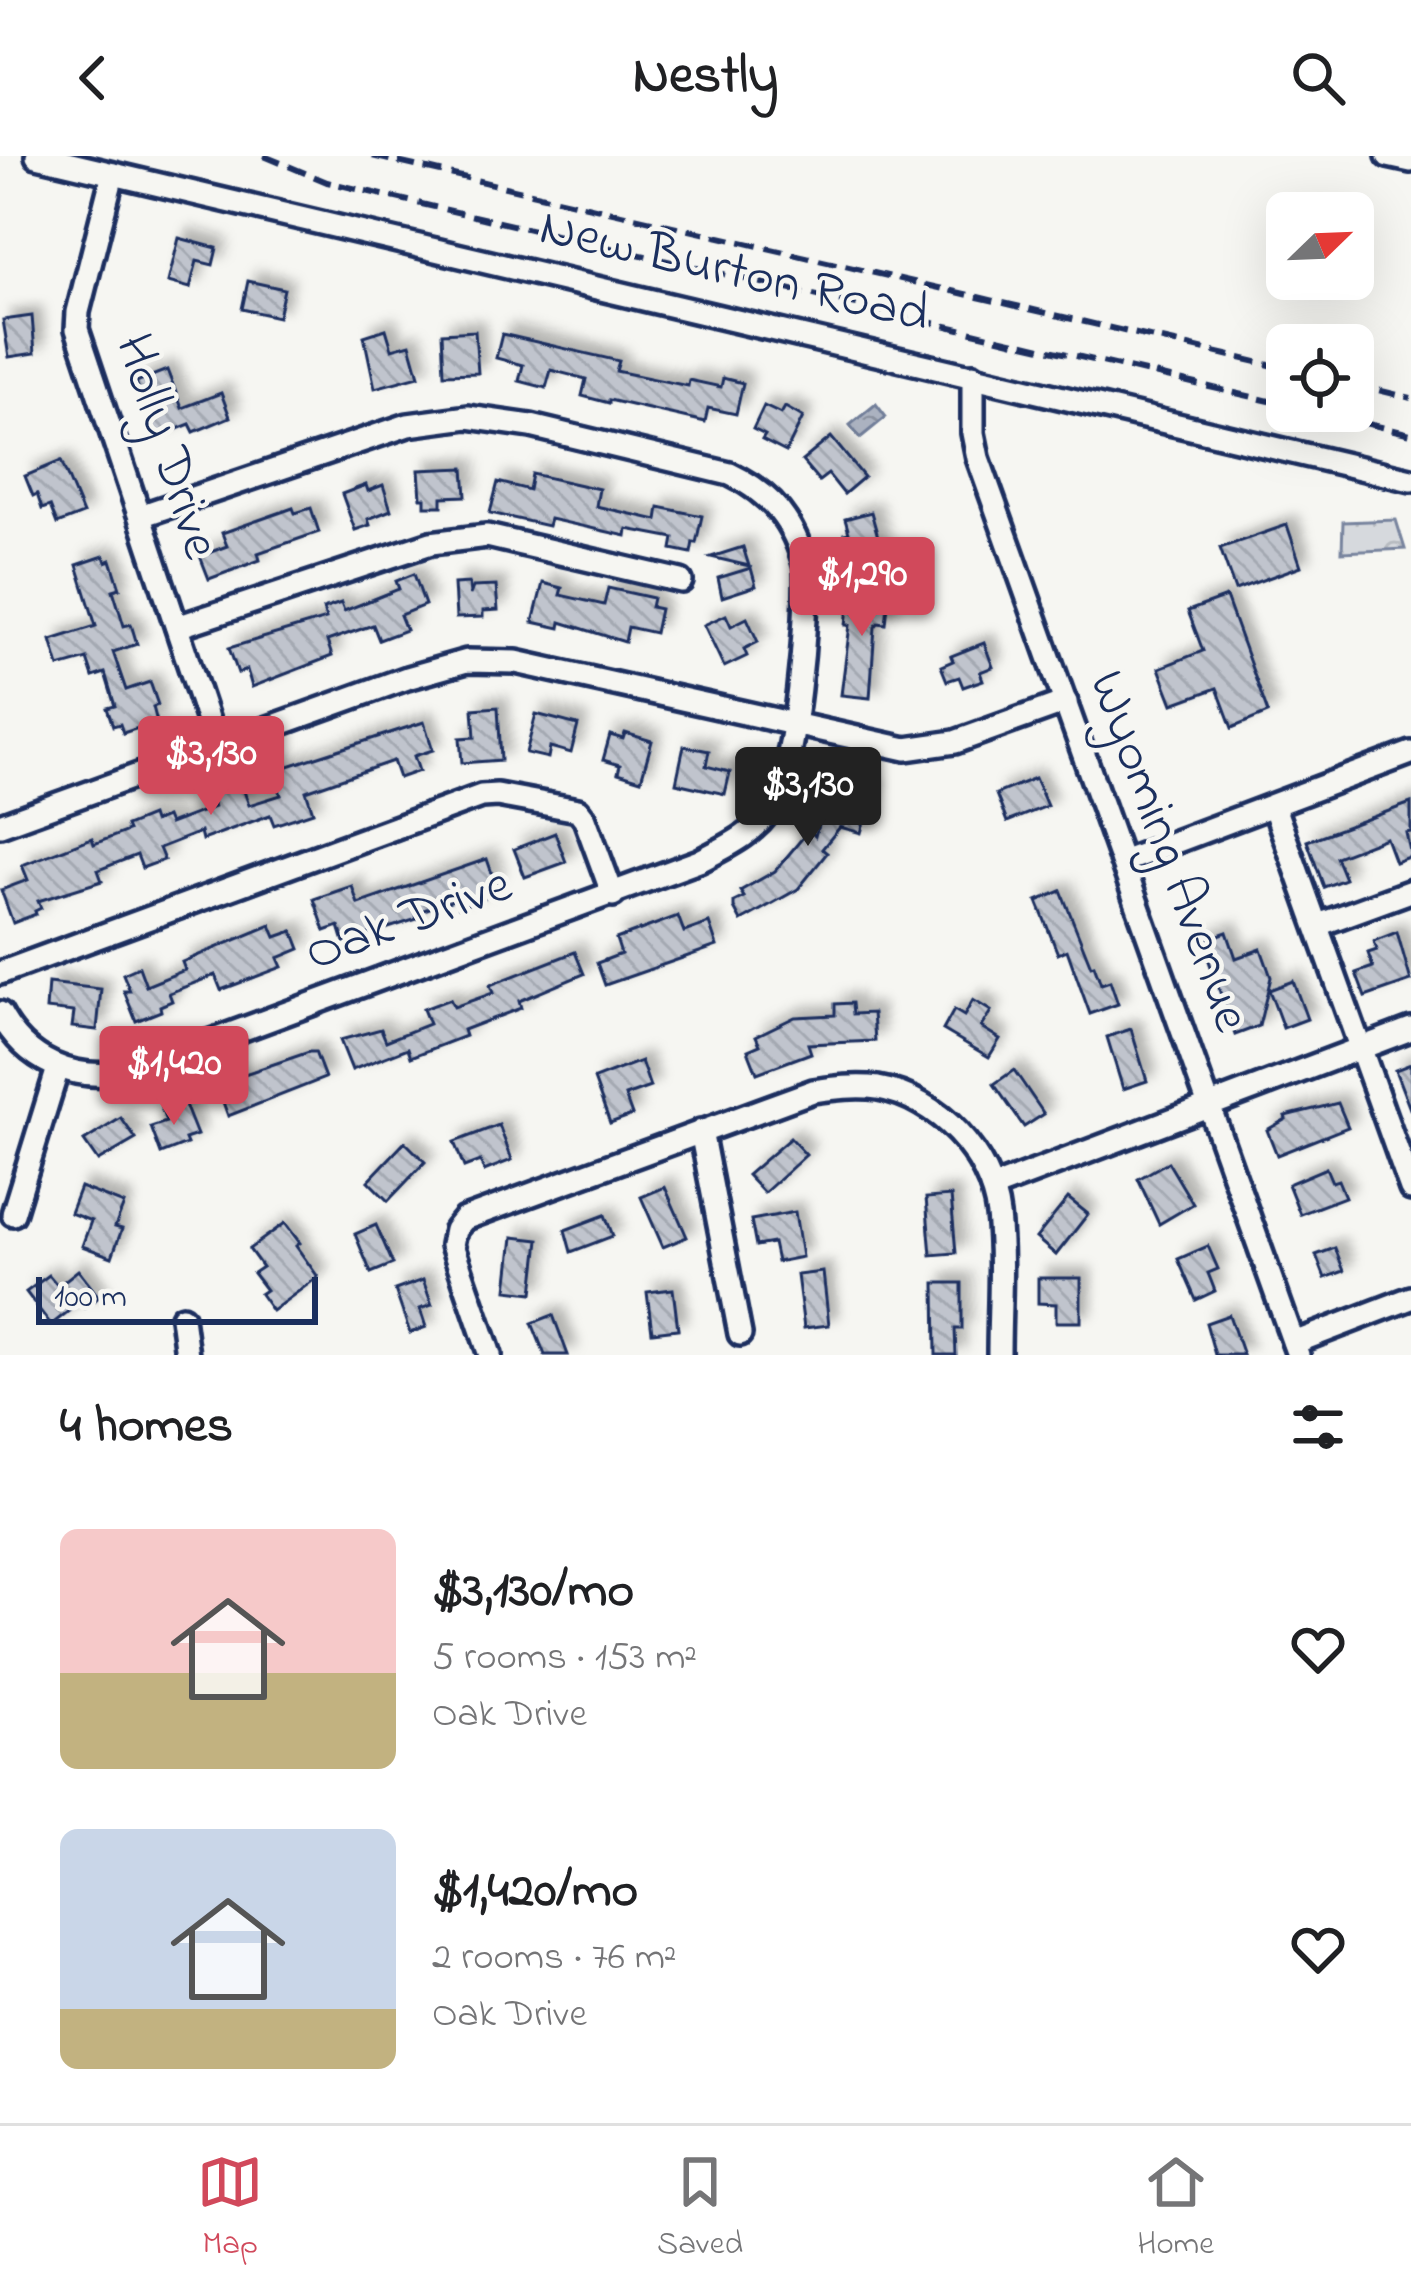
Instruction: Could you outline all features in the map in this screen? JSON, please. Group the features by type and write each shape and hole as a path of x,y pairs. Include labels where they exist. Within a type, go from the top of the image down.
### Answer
{"street":[{"name":"New Burton Road","path":"37,156 1411,480"},
{"path":"1388,156 1411,161"},
{"name":"Holly Drive","path":"113,174 77,329 216,745"},
{"name":"Wyoming Avenue","path":"973,375 978,458 1296,1349"},
{"name":"Oak Drive","path":"58,1068 84,1075 127,1072 699,861 732,844 774,805 794,727 806,568 801,548 774,502 730,474 515,423 454,418 408,425 140,516"},
{"path":"177,627 430,543 487,536 681,580"},
{"path":"0,825 407,678 493,659 880,746 931,748 1066,702"},
{"path":"1122,862 1411,753"},
{"path":"0,973 482,796 578,810 613,895"},
{"path":"1274,807 1406,1160 1411,1189"},
{"path":"1318,925 1411,891"},
{"path":"0,1013 27,1049 58,1068 13,1214"},
{"path":"992,1188 1411,1029"},
{"path":"490,1355 455,1262 452,1245 464,1220 813,1091 846,1086 880,1088 918,1102 947,1122 981,1163 998,1215 999,1355"},
{"path":"701,1131 740,1334"},
{"path":"1296,1349 1411,1298"},
{"path":"182,1318 187,1355"}],"green space":[{"path":"1396,520 1405,549 1342,552 1343,522"}],"water":[{"path":"876,404 886,417 860,438 850,425"}],"building":[{"path":"179,238 217,248 213,265 197,261 190,288 168,282"},
{"path":"248,281 284,289 278,317 242,309"},
{"path":"32,316 35,353 9,357 3,320"},
{"path":"386,329 392,349 410,344 419,376 375,388 364,336"},
{"path":"475,331 478,373 444,374 442,333"},
{"path":"502,334 619,361 616,371 688,386 689,380 721,387 723,378 743,383 736,414 708,408 705,422 609,403 582,396 586,379 551,370 546,388 519,381 523,365 496,358"},
{"path":"167,370 182,408 221,393 230,417 194,432 190,424 157,437 136,382"},
{"path":"764,406 781,414 785,407 803,417 786,452 762,440 765,435 753,429"},
{"path":"831,437 864,477 844,494 828,474 819,481 802,461"},
{"path":"61,461 83,514 57,524 50,506 42,509 37,494 33,496 25,476"},
{"path":"464,468 466,496 442,497 442,506 425,506 419,470"},
{"path":"532,474 599,489 596,506 657,520 659,507 702,516 696,543 691,553 672,549 674,538 627,529 626,536 550,519 548,526 490,513 498,482 529,490"},
{"path":"366,485 368,491 383,485 391,510 355,530 342,494"},
{"path":"293,508 295,513 311,508 319,532 258,553 260,560 209,579 200,556 227,546 222,533"},
{"path":"871,512 882,551 851,559 845,519"},
{"path":"1287,525 1301,566 1235,590 1220,548"},
{"path":"743,547 749,566 711,557"},
{"path":"104,556 106,562 111,560 120,588 113,590 124,626 131,624 137,644 113,652 126,690 150,682 158,705 153,707 157,722 123,733 120,724 113,726 107,708 115,706 105,673 93,677 87,659 59,667 51,640 96,626 77,565"},
{"path":"751,568 756,586 722,597 718,578"},
{"path":"414,574 425,605 400,615 406,630 379,640 373,625 327,641 332,656 252,687 247,670 238,673 229,648 326,619 323,609 341,603 344,611 399,589 396,581"},
{"path":"469,583 470,595 473,587 496,586 498,610 483,611 483,617 456,618 454,584"},
{"path":"543,583 562,588 560,595 604,605 608,588 653,598 651,607 660,609 655,633 628,627 625,642 561,622 560,628 533,622"},
{"path":"855,584 880,586 879,605 888,605 886,624 875,627 870,698 841,695 849,598 854,598"},
{"path":"1226,597 1268,713 1232,728 1217,688 1173,704 1159,668 1203,651 1188,611"},
{"path":"726,615 731,626 747,618 758,642 744,649 747,656 724,667 704,625"},
{"path":"984,643 993,667 980,672 983,680 963,687 959,677 947,681 941,666 953,661 951,656"},
{"path":"498,707 501,760 462,763 460,738 475,737 473,709"},
{"path":"536,714 578,725 571,753 550,747 548,758 526,753"},
{"path":"424,722 433,750 414,756 419,771 399,778 393,761 306,791 313,812 274,825 270,815 202,840 200,832 159,848 164,860 142,868 137,855 98,870 102,881 38,901 41,908 36,914 13,923 1,890 28,880 22,865 92,838 94,844 151,816 153,822 166,817 169,824 214,807 210,794 241,783 249,805 281,795 273,771"},
{"path":"625,733 652,741 641,780 618,773 620,765 603,760 610,735 623,739"},
{"path":"684,746 709,751 706,766 730,772 725,794 676,783"},
{"path":"1035,778 1047,806 1007,822 996,794"},
{"path":"843,782 873,790 861,833 840,827 822,849 827,853 798,889 741,921 734,908 734,902 744,897 740,891 775,871 809,830 815,836 829,785 841,788"},
{"path":"1411,803 1411,832 1406,833 1411,856 1395,862 1386,838 1336,857 1345,879 1324,887 1307,841"},
{"path":"555,833 566,862 525,877 514,849"},
{"path":"487,859 495,882 480,887 484,898 459,907 456,899 415,913 417,919 344,942 339,926 325,931 314,899 352,886 358,904"},
{"path":"1061,891 1091,966 1101,984 1110,981 1118,1004 1090,1014 1067,950 1058,954 1037,901"},
{"path":"678,916 684,932 709,923 717,946 605,985 597,963 621,954 616,939"},
{"path":"271,925 276,937 293,931 300,949 278,958 282,967 221,990 215,975 169,993 172,1001 160,1006 161,1011 136,1021 123,974 139,967 146,986 185,970 182,962"},
{"path":"1227,932 1236,958 1261,949 1271,977 1259,1026 1235,1035 1202,941"},
{"path":"1397,932 1411,981 1365,997 1356,973 1373,967 1368,953 1377,950 1374,941"},
{"path":"575,952 584,974 519,1001 521,1008 411,1057 408,1048 352,1070 340,1040 381,1029 386,1041 429,1024 423,1009 450,999 454,1007 493,993 490,985"},
{"path":"1293,981 1307,1019 1283,1028 1269,990"},
{"path":"48,983 101,989 97,1030 72,1027 74,1012 46,1009"},
{"path":"973,1000 991,1011 981,1027 1000,1039 989,1057 943,1030 954,1010 964,1016"},
{"path":"852,1003 853,1014 873,1013 875,1041 808,1044 811,1053 757,1073 748,1050 760,1045 756,1036 795,1017 835,1015 835,1004"},
{"path":"1131,1029 1147,1081 1123,1089 1107,1037"},
{"path":"315,1052 325,1078 228,1116 219,1091 233,1086 230,1079"},
{"path":"641,1061 650,1087 625,1096 632,1115 610,1123 594,1079"},
{"path":"1411,1064 1411,1109 1410,1109 1395,1070"},
{"path":"1014,1070 1044,1114 1024,1127 994,1084"},
{"path":"183,1100 197,1135 161,1154 151,1127 166,1122 161,1108"},
{"path":"1338,1103 1348,1127 1277,1155 1267,1130 1285,1116"},
{"path":"121,1118 136,1139 98,1161 84,1141"},
{"path":"499,1125 512,1160 484,1171 480,1161 464,1167 454,1142"},
{"path":"790,1138 806,1155 764,1193 747,1175"},
{"path":"405,1142 425,1162 388,1201 368,1181"},
{"path":"1168,1162 1193,1204 1159,1224 1138,1179"},
{"path":"1326,1168 1345,1197 1300,1214 1288,1184"},
{"path":"80,1187 124,1204 115,1227 122,1229 112,1257 82,1246 91,1221 70,1213"},
{"path":"665,1187 687,1237 663,1247 641,1197"},
{"path":"951,1196 956,1253 931,1255 926,1198"},
{"path":"1068,1198 1088,1214 1056,1255 1036,1238"},
{"path":"795,1212 802,1257 777,1262 773,1243 756,1246 751,1220"},
{"path":"605,1215 613,1236 571,1252 565,1230"},
{"path":"285,1223 318,1277 272,1311 260,1294 266,1290 253,1273 262,1267 249,1249"},
{"path":"376,1225 393,1264 371,1273 355,1234"},
{"path":"513,1237 539,1240 533,1293 507,1290"},
{"path":"1208,1246 1218,1269 1208,1273 1215,1291 1196,1300 1178,1259"},
{"path":"1335,1248 1344,1271 1325,1278 1316,1255"},
{"path":"78,1270 99,1297 85,1308 80,1302 51,1325 26,1292 49,1275 58,1286"},
{"path":"823,1272 829,1325 804,1328 797,1275"},
{"path":"1038,1278 1081,1278 1081,1322 1056,1322 1056,1304 1038,1303"},
{"path":"423,1280 432,1305 420,1309 426,1327 410,1333 395,1290"},
{"path":"935,1283 962,1283 962,1329 955,1329 956,1355 936,1355"},
{"path":"673,1289 678,1329 652,1332 647,1292"},
{"path":"553,1315 568,1355 545,1355 532,1323"},
{"path":"1229,1315 1243,1355 1215,1355 1206,1323"}],"railway":[{"path":"264,156 327,182 1266,400"},
{"path":"372,156 1266,364"},
{"path":"1374,389 1411,398"},
{"path":"1374,425 1411,434"}]}
